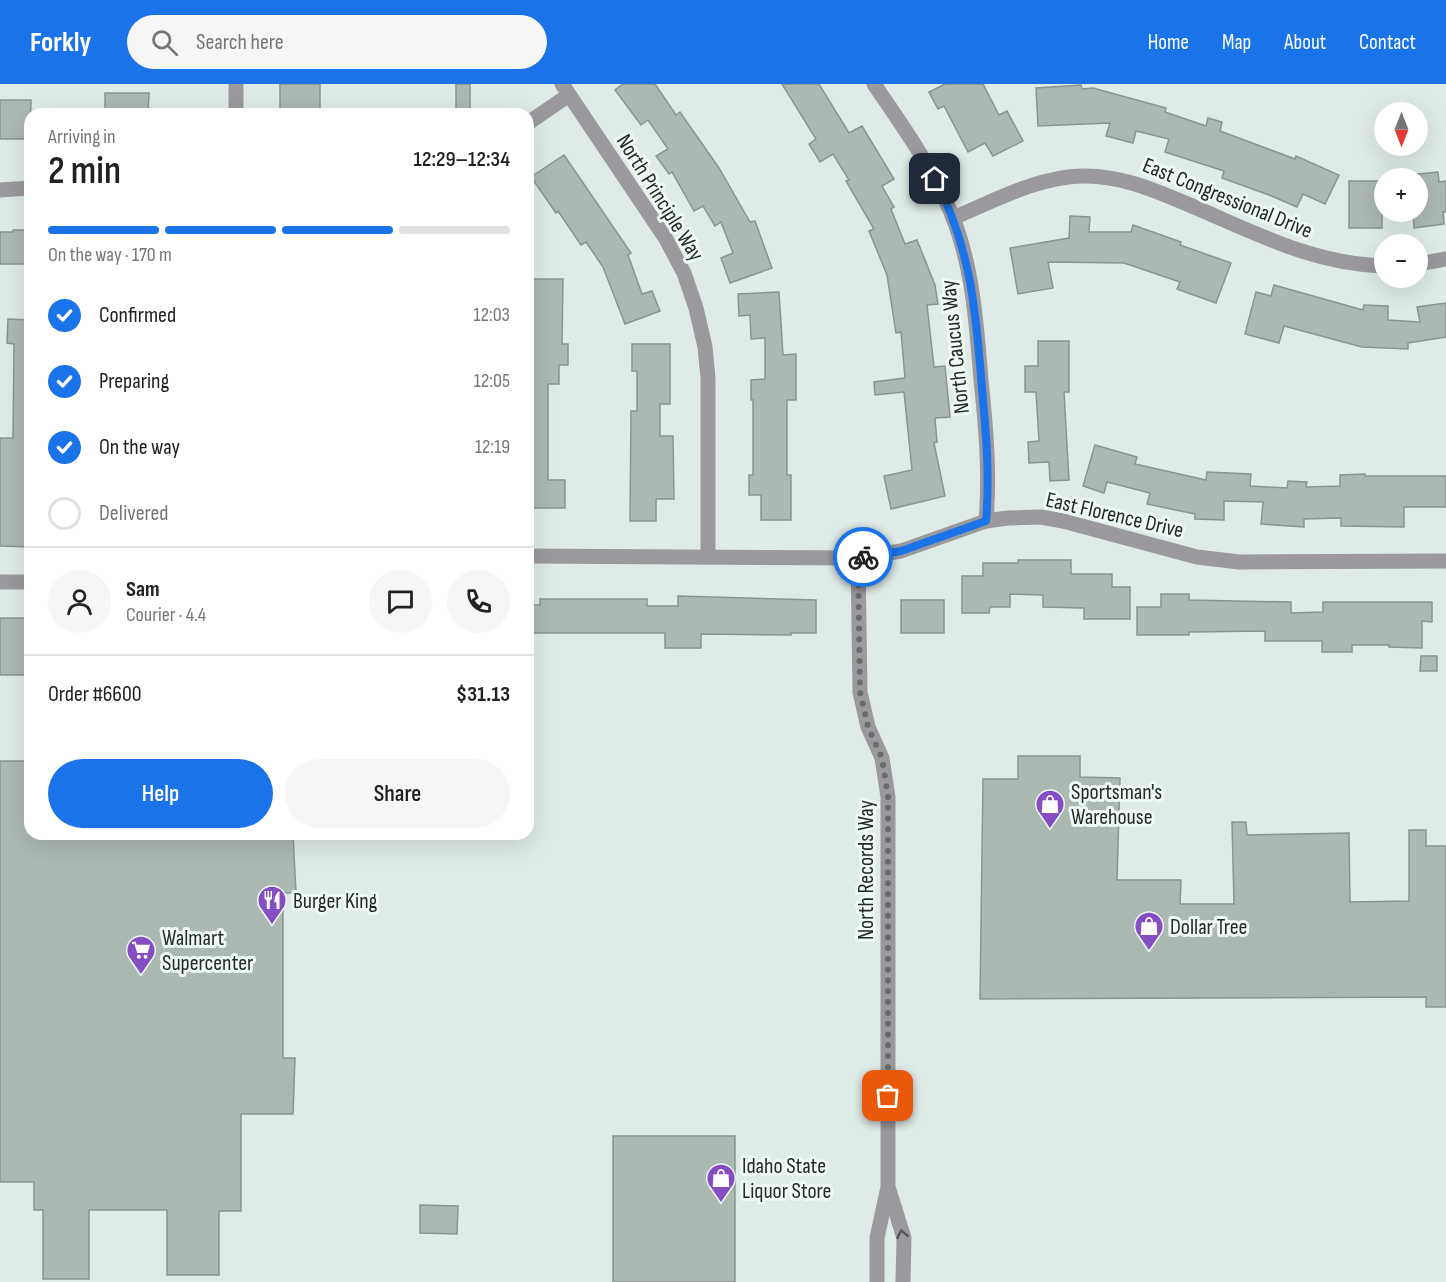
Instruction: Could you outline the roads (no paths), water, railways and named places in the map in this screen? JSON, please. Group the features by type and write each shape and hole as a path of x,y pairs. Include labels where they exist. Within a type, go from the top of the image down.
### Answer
{"street":[{"path":"236,84 236,108"},
{"name":"North Caucus Way","path":"874,84 925,160 953,218 966,258 974,299 989,465 986,521"},
{"path":"534,118 566,89"},
{"name":"North Principle Way","path":"566,89 666,239 684,273 696,308 705,347 708,378 708,557"},
{"name":"East Congressional Drive","path":"953,218 1037,184 1059,178 1104,177 1129,181 1153,189 1285,246 1327,260 1374,266"},
{"path":"0,190 24,188"},
{"path":"1428,262 1446,259"},
{"name":"East Florence Drive","path":"534,556 858,558 901,551 986,521 1041,517 1197,557 1239,561 1446,561"},
{"name":"North Records Way","path":"858,558 860,692 868,727 882,758 888,797 888,1187 877,1238 877,1282"},
{"path":"0,582 24,582"},
{"name":"North Records Way","path":"888,1187 904,1238 903,1282"}],"place":[{"name":"Sportsman's Warehouse","path":"1050,830"},
{"name":"Burger King","path":"272,926"},
{"name":"Dollar Tree","path":"1149,952"},
{"name":"Walmart Supercenter","path":"141,976"},
{"name":"Idaho State Liquor Store","path":"721,1204"}]}
